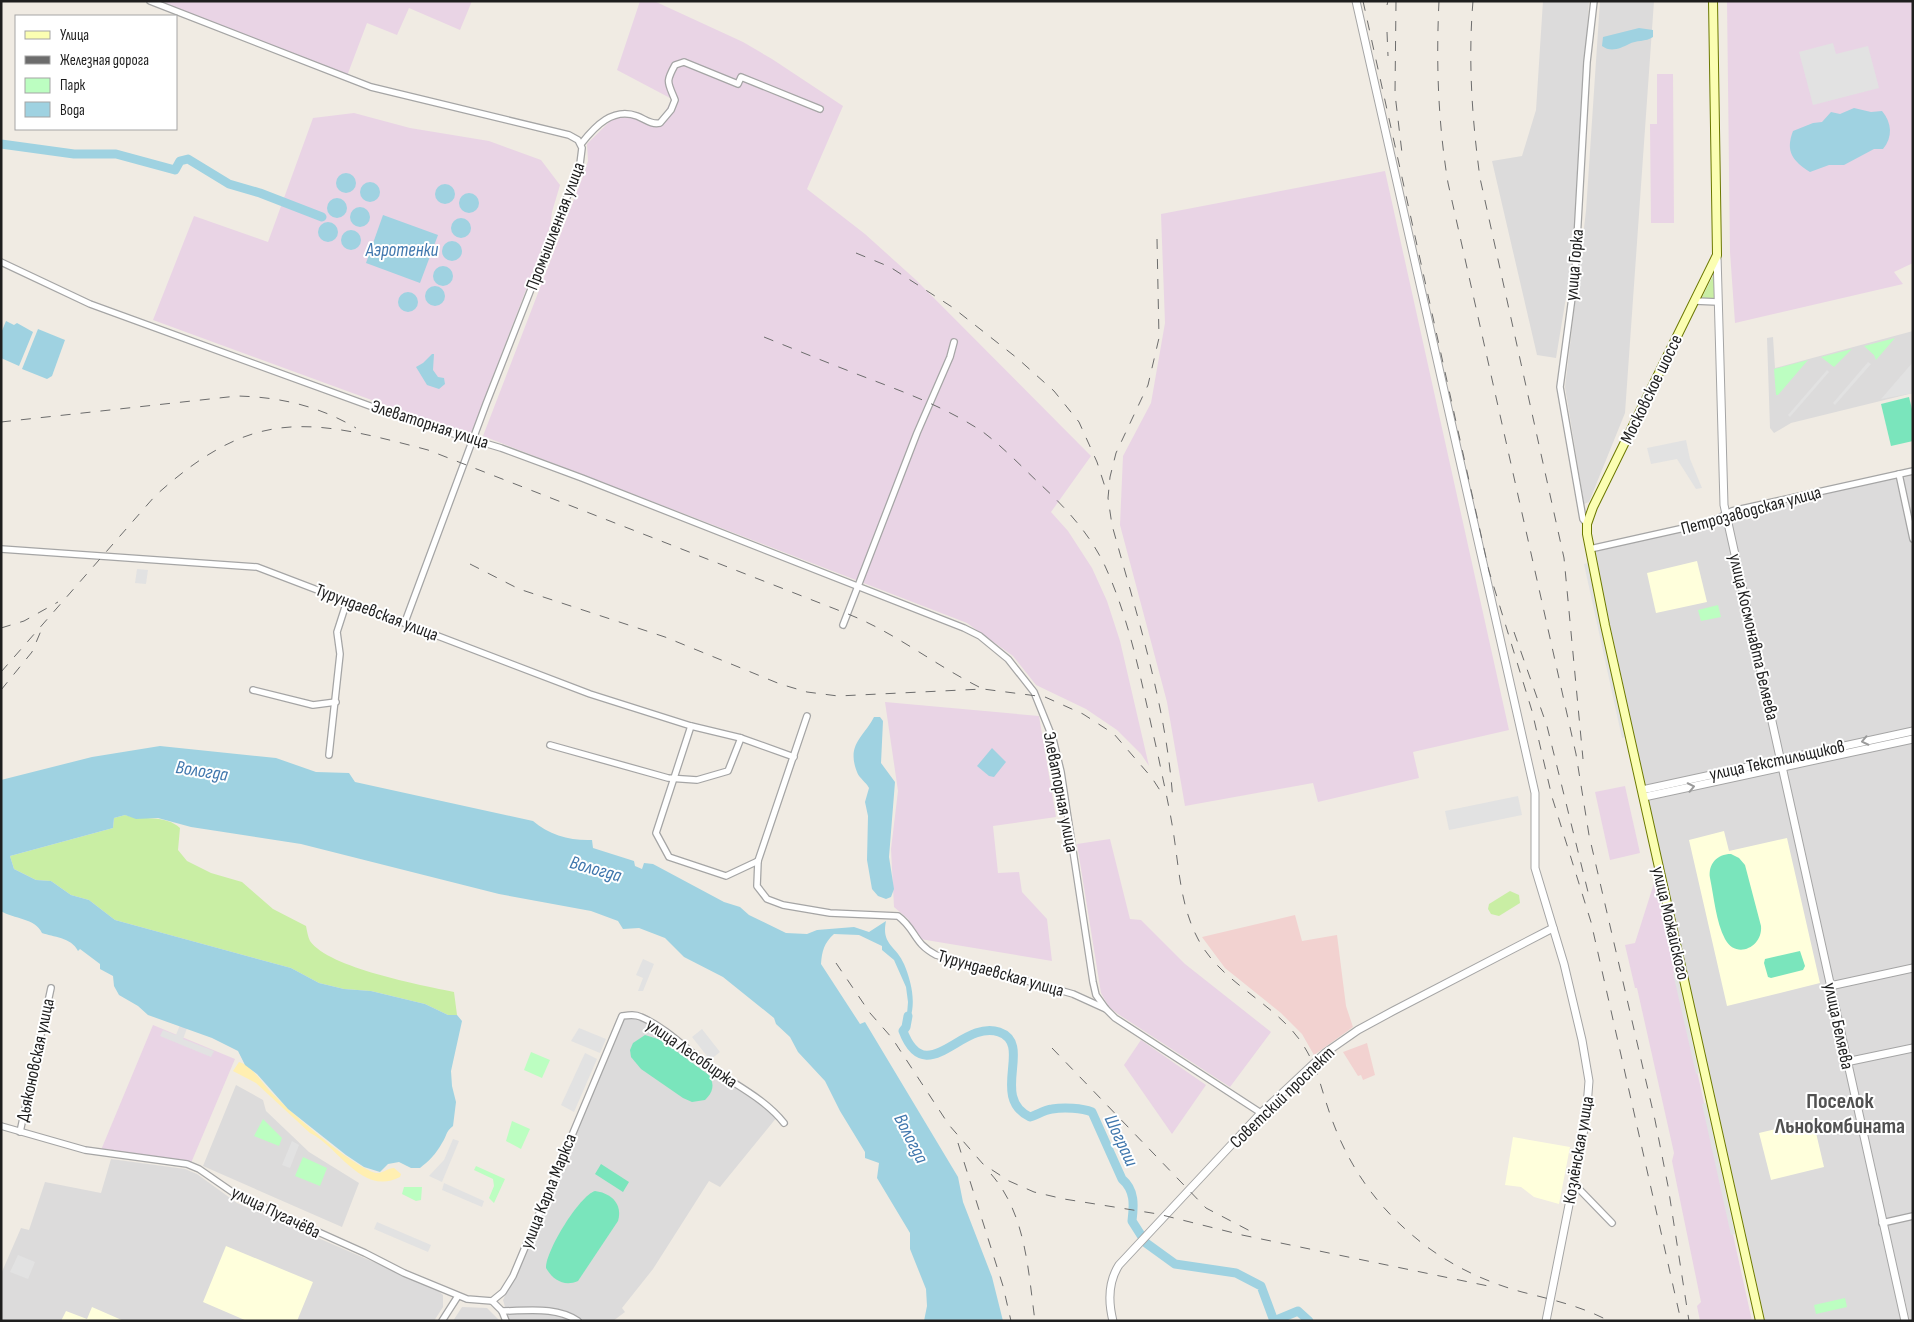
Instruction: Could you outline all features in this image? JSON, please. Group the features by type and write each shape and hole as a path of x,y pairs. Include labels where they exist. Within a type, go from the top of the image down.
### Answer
{"main road":[{"name":"Московское шоссе","path":"1587,524 1593,508 1717,255 1713,1"},
{"name":"улица Можайского","path":"1587,524 1590,549 1643,794 1760,1321"}],"street":[{"name":"Промышленная улица","path":"150,1 364,85 569,135 581,144 583,152 580,164 486,404 475,440 405,622"},
{"name":"Козлёнская улица","path":"1356,1 1535,793 1535,868 1550,929 1560,950 1582,1040 1589,1081 1587,1111 1546,1321"},
{"name":"улица Горка","path":"1587,524 1583,519 1560,387 1575,275 1587,62 1594,1"},
{"path":"581,144 609,117 616,113 625,113 652,123 660,123 671,110 675,100 668,86 668,77 675,64 684,62 738,84 741,77 820,109"},
{"name":"Московское шоссе","path":"1717,255 1722,477 1726,516"},
{"name":"Элеваторная улица","path":"1,262 90,304 414,422 458,437 475,440 582,478 859,586 980,636 1008,659 1034,692 1048,723 1057,756 1093,982 1096,995 1106,1009"},
{"path":"1694,300 1718,302"},
{"path":"843,625 917,433 941,380 954,342"},
{"name":"Петрозаводская улица","path":"1590,549 1677,530 1726,516 1739,510 1913,470"},
{"path":"1899,474 1913,538"},
{"name":"улица Космонавта Беляева","path":"1726,516 1782,763"},
{"name":"Турундаевская улица","path":"1,549 257,567 590,694 691,726 741,738 794,757"},
{"path":"329,756 340,654 337,632 347,600"},
{"path":"253,690 313,705 336,702"},
{"path":"691,726 656,833 668,857 726,876 758,861 807,716"},
{"name":"улица Текстильщиков","path":"1643,794 1913,731"},
{"path":"550,746 673,778 697,780 728,771 741,738"},
{"name":"улица Текстильщиков","path":"1782,763 1913,740"},
{"name":"улица Беляева","path":"1782,763 1846,1062 1905,1321"},
{"name":"Турундаевская улица","path":"758,861 757,886 767,899 830,913 898,916 907,923 917,941 925,949 936,955 1073,994 1106,1009 1115,1018 1261,1113"},
{"name":"Советский проспект","path":"1113,1321 1110,1301 1111,1279 1119,1265 1152,1227 1261,1113 1313,1062 1352,1034 1550,929"},
{"path":"1830,986 1913,968"},
{"name":"Дьяконовская улица","path":"20,1132 51,988"},
{"name":"улица Лесобиржа","path":"596,1075 622,1016 630,1014 640,1016 671,1035 709,1066 772,1108 784,1122"},
{"path":"1846,1062 1913,1048"},
{"name":"улица Карла Маркса","path":"492,1300 503,1292 513,1276 596,1075"},
{"name":"улица Пугачёва","path":"1,1126 85,1150 187,1164 199,1169 238,1196 458,1296 478,1301 492,1300"},
{"path":"1572,1187 1580,1190 1612,1223"},
{"path":"1882,1223 1913,1216"},
{"path":"442,1321 458,1296"},
{"path":"492,1300 502,1312 506,1321"},
{"path":"502,1312 546,1310 564,1313 578,1321"}],"shaded area":[{"path":"159,1 472,1 460,30 409,8 397,35 367,23 347,76"},
{"path":"640,1 654,1 743,42 843,106 807,189 865,234 916,280 1091,456 1051,512 1068,531 1092,568 1107,601 1120,641 1149,766 1141,754 1117,730 1086,709 1036,685 1013,656 967,623 483,436 583,176 588,161 587,144 620,111 660,121 672,99 617,70"},
{"path":"1543,1 1589,1 1574,249 1556,358 1537,355 1492,161 1522,156 1536,110"},
{"path":"1600,1 1654,1 1625,413 1589,502 1584,504 1565,387 1586,211"},
{"path":"1727,1 1913,1 1913,263 1894,272 1903,284 1735,323 1730,252"},
{"path":"1833,43 1836,54 1868,46 1879,88 1813,105 1799,52"},
{"path":"1657,74 1673,74 1674,223 1651,223 1650,124 1657,124"},
{"path":"354,113 410,128 489,141 541,160 560,185 552,212 550,227 470,436 153,320 194,216 268,242 313,118"},
{"path":"1385,171 1509,730 1413,752 1419,778 1318,802 1313,783 1185,806 1167,702 1120,525 1123,456 1151,403 1165,323 1161,214"},
{"path":"1913,331 1913,393 1791,423 1774,433 1770,428 1767,338 1773,337 1775,368"},
{"path":"1868,362 1871,364 1835,405 1833,403"},
{"path":"1913,362 1913,393 1881,399"},
{"path":"1827,370 1829,372 1790,417 1788,415"},
{"path":"1686,440 1690,459 1702,488 1696,489 1677,459 1651,464 1647,448"},
{"path":"1913,475 1913,527 1902,478"},
{"path":"1897,478 1913,551 1913,728 1783,756 1729,514"},
{"path":"1724,520 1776,757 1645,786 1594,551"},
{"path":"1697,561 1707,602 1656,613 1647,573"},
{"path":"1588,563 1626,737 1622,738 1584,564"},
{"path":"137,569 148,570 146,584 135,583"},
{"path":"885,702 1039,716 1056,817 993,826 998,873 1019,872 1022,892 1047,919 1052,961 920,939 908,919 894,907 891,849 898,791"},
{"path":"1913,742 1913,965 1832,982 1786,768"},
{"path":"1779,770 1901,1321 1765,1321 1648,799"},
{"path":"1625,786 1640,853 1610,860 1595,792"},
{"path":"1518,796 1522,815 1449,830 1445,811"},
{"path":"1724,831 1729,851 1787,838 1820,983 1727,1006 1689,840"},
{"path":"1110,839 1130,919 1141,920 1185,964 1271,1032 1230,1087 1118,1014 1109,1007 1101,993 1077,844"},
{"path":"1655,880 1752,1321 1700,1321 1697,1306 1701,1302 1672,1161 1674,1153 1637,988 1635,988 1625,945 1635,943"},
{"path":"1295,915 1302,941 1337,935 1346,1006 1353,1027 1314,1055 1302,1034 1281,1013 1225,968 1202,937"},
{"path":"643,959 654,964 643,991 638,991 643,978 636,975"},
{"path":"1913,971 1913,1045 1849,1058 1833,988"},
{"path":"1677,972 1699,1073 1696,1074 1673,973"},
{"path":"624,1018 640,1019 669,1037 777,1117 720,1187 709,1181 653,1269 622,1308 625,1312 613,1321 583,1321 565,1311 547,1308 505,1307 503,1300 545,1207"},
{"path":"182,1020 189,1023 183,1039 214,1051 211,1057 160,1036 163,1030 176,1035"},
{"path":"153,1025 235,1059 191,1163 101,1150"},
{"path":"579,1028 606,1039 600,1053 571,1041"},
{"path":"702,1029 720,1052 710,1060 692,1037"},
{"path":"1141,1040 1206,1085 1172,1134 1124,1065"},
{"path":"1367,1043 1375,1075 1363,1080 1361,1075 1358,1076 1343,1052"},
{"path":"1913,1051 1913,1213 1884,1219 1850,1064"},
{"path":"585,1053 597,1059 574,1112 561,1105"},
{"path":"236,1085 263,1100 266,1111 309,1152 359,1183 342,1227 203,1166"},
{"path":"1706,1103 1735,1234 1731,1235 1702,1104"},
{"path":"1813,1120 1824,1167 1771,1180 1759,1133"},
{"path":"1513,1137 1570,1147 1559,1204 1534,1197 1521,1187 1505,1185"},
{"path":"453,1139 459,1141 442,1182 429,1176 444,1160"},
{"path":"292,1141 299,1145 290,1168 282,1165"},
{"path":"111,1159 185,1169 197,1174 237,1203 436,1289 443,1295 443,1307 434,1321 1,1321 1,1274 21,1228 29,1230 45,1182 101,1193"},
{"path":"444,1183 484,1201 482,1207 442,1190"},
{"path":"1913,1219 1913,1321 1910,1321 1886,1225"},
{"path":"377,1222 431,1245 428,1252 374,1229"},
{"path":"226,1246 313,1282 297,1321 247,1321 203,1302"},
{"path":"18,1255 35,1262 28,1279 10,1272"},
{"path":"92,1307 124,1321 61,1321 66,1311 87,1319"},
{"path":"462,1307 487,1308 500,1321 453,1321"},
{"path":"547,1313 563,1315 574,1321 508,1320 508,1314"}],"green space":[{"path":"1713,276 1715,276 1715,300 1701,299"},
{"path":"1895,338 1876,360 1874,355 1864,346"},
{"path":"1852,349 1834,367 1821,357"},
{"path":"1808,360 1778,395 1776,395 1774,369"},
{"path":"1909,397 1913,413 1913,441 1891,446 1881,404"},
{"path":"1718,605 1721,617 1701,621 1698,610"},
{"path":"125,815 161,819 180,828 178,850 187,861 211,873 242,882 273,909 306,926 310,941 320,951 355,967 377,974 454,992 457,1015 448,1015 425,1004 371,991 344,989 319,983 291,968 115,920 89,900 71,895 51,881 36,880 14,869 10,856 113,828 114,818"},
{"path":"1726,854 1739,858 1745,865 1761,926 1758,940 1753,945 1742,950 1736,949 1725,939 1717,917 1710,878 1710,868 1714,861"},
{"path":"1510,891 1519,895 1520,903 1499,916 1491,914 1488,909 1489,904"},
{"path":"1800,951 1805,966 1803,970 1771,978 1768,977 1764,963 1765,959"},
{"path":"645,1035 661,1040 709,1075 712,1088 705,1100 692,1102 683,1098 641,1069 631,1057 630,1050 633,1043"},
{"path":"531,1052 550,1060 542,1078 524,1070"},
{"path":"263,1119 282,1138 279,1146 254,1136"},
{"path":"512,1121 530,1129 521,1149 506,1141"},
{"path":"303,1157 327,1168 320,1186 295,1176"},
{"path":"601,1164 629,1182 623,1192 595,1174"},
{"path":"476,1166 505,1179 494,1203 489,1198 494,1186 493,1179 474,1170"},
{"path":"404,1187 422,1187 421,1200 416,1201 402,1194"},
{"path":"595,1191 606,1194 614,1200 619,1209 618,1221 578,1281 564,1283 552,1276 546,1268 547,1260 557,1238 572,1213 588,1195"},
{"path":"1845,1298 1847,1307 1816,1314 1814,1305"}],"sand":[{"path":"239,1062 252,1070 290,1110 351,1160 376,1173 394,1168 401,1174 400,1177 386,1181 374,1180 362,1175 320,1139 310,1133 256,1083 233,1071"}],"water":[{"path":"1639,28 1653,30 1653,37 1616,49 1602,46 1603,37"},
{"path":"1854,108 1871,112 1882,111 1888,120 1890,130 1890,135 1883,149 1874,149 1844,165 1829,165 1810,172 1795,160 1790,150 1793,131 1813,123 1822,122 1831,112 1840,114"},
{"path":"346,173 353,176 356,183 353,190 346,193 339,190 336,183 339,176"},
{"path":"370,182 377,185 380,192 377,199 370,202 363,199 360,192 363,185"},
{"path":"445,184 452,187 455,194 452,201 445,204 438,201 435,194 438,187"},
{"path":"469,193 476,196 479,203 476,210 469,213 462,210 459,203 462,196"},
{"path":"337,198 344,201 347,208 344,215 337,218 330,215 327,208 330,201"},
{"path":"360,207 367,210 370,217 367,224 360,227 353,224 350,217 353,210"},
{"name":"Аэротенки","path":"383,215 438,235 420,283 366,263"},
{"path":"461,218 468,221 471,228 468,235 461,238 454,235 451,228 454,221"},
{"path":"328,222 335,225 338,232 335,239 328,242 321,239 318,232 321,225"},
{"path":"351,230 358,233 361,240 358,247 351,250 344,247 341,240 344,233"},
{"path":"452,241 459,244 462,251 459,258 452,261 445,258 442,251 445,244"},
{"path":"443,266 450,269 453,276 450,283 443,286 436,283 433,276 436,269"},
{"path":"435,286 442,289 445,296 442,303 435,306 428,303 425,296 428,289"},
{"path":"408,292 415,295 418,302 415,309 408,312 401,309 398,302 401,295"},
{"path":"6,321 14,325 17,323 33,332 19,366 1,358 1,333"},
{"path":"38,329 65,340 52,376 47,379 22,369"},
{"path":"434,354 433,370 438,377 444,378 445,384 439,389 427,385 416,367"},
{"path":"874,717 880,717 883,721 881,763 895,782 889,857 894,889 891,897 886,899 878,896 872,889 867,860 868,816 865,802 869,788 858,774 854,762 855,748"},
{"name":"Вологда","path":"160,746 276,758 316,772 349,773 355,782 533,821 546,830 561,836 592,840 593,848 634,861 635,866 642,869 644,863 653,864 724,902 740,907 749,915 786,933 807,934 817,930 854,927 869,932 886,921 887,940 901,958 911,987 912,1012 906,1027 908,1002 906,987 894,960 882,950 882,946 859,935 834,934 824,947 821,964 860,1024 865,1022 958,1177 963,1202 992,1277 1003,1321 924,1321 927,1306 926,1289 910,1249 910,1233 877,1178 879,1163 865,1158 865,1152 840,1111 825,1081 798,1052 790,1037 776,1024 774,1018 723,977 684,957 665,938 639,928 623,929 618,921 591,911 499,894 301,844 191,827 158,818 136,819 125,815 114,818 113,828 10,856 14,869 36,880 51,881 71,895 89,900 115,920 291,968 319,983 344,989 371,991 425,1004 448,1015 457,1015 462,1021 451,1071 456,1102 453,1126 447,1132 444,1141 435,1154 420,1168 411,1168 399,1162 388,1164 380,1172 364,1167 346,1155 288,1109 257,1074 245,1065 238,1051 212,1038 148,1015 138,1006 119,995 114,986 113,976 100,969 100,964 80,949 78,951 75,946 66,940 42,933 34,924 1,911 1,780 92,757"},
{"path":"992,748 1006,762 994,777 989,776 977,766"}],"waterway":[{"path":"1,144 74,154 116,154 175,170 180,161 188,159 229,184 260,193 322,217"},
{"name":"Шограш","path":"908,1016 906,1027 903,1031 912,1048 922,1055 934,1054 972,1035 985,1031 999,1032 1009,1038 1013,1048 1011,1084 1013,1097 1018,1108 1030,1117 1046,1110 1057,1108 1092,1112 1122,1179 1129,1188 1133,1204 1132,1221 1146,1243 1175,1264 1236,1273 1261,1286 1274,1321"},
{"name":"Шограш","path":"1274,1321 1298,1311 1309,1321"}],"railway":[{"path":"1363,1 1489,571 1532,711 1552,797 1591,922 1681,1321"},
{"path":"1387,5 1388,1"},
{"path":"1396,1 1395,94 1402,153"},
{"path":"1439,1 1439,92 1442,138 1448,183 1576,754 1589,835 1655,1120 1668,1186 1689,1321"},
{"path":"1473,1 1471,45 1472,90 1480,178 1564,558 1583,759"},
{"path":"1387,32 1388,56"},
{"path":"1157,239 1159,338 1148,385 1116,453 1110,477 1108,498 1112,525 1158,697 1170,767 1173,802"},
{"path":"856,253 890,267 952,307 1017,358 1054,391 1079,422 1097,462 1107,493"},
{"path":"764,337 917,397 970,424 983,432 1005,451 1059,502 1099,554 1123,611 1158,755 1187,913 1198,939 1208,955 1221,969 1281,1019 1305,1048 1317,1072 1330,1114 1344,1148 1362,1180 1397,1222 1436,1253 1478,1276 1522,1292 1577,1307 1609,1321"},
{"path":"1,422 237,396 269,398 299,404 328,414 356,428"},
{"path":"1,672 155,496 190,467 222,447 253,434 283,428 315,427 348,431 428,450 848,614 883,630 983,689"},
{"path":"470,564 519,589 665,637 780,684 807,692 838,696 983,689 1045,697 1083,714 1114,734 1152,778 1163,795"},
{"path":"1,628 24,621 58,602"},
{"path":"1,690 32,652 43,626"},
{"path":"1514,632 1547,726 1588,892"},
{"path":"836,963 870,1013 892,1038 949,1125 983,1164 1009,1181 1034,1192 1064,1199 1158,1214 1242,1235 1493,1287"},
{"path":"1052,1048 1206,1208 1252,1232"},
{"path":"958,1143 1003,1286 1011,1321"},
{"path":"991,1174 1003,1190 1012,1207 1024,1243 1035,1321"}],"district":[{"name":"Поселок Льнокомбината","path":"1840,1112"}]}
